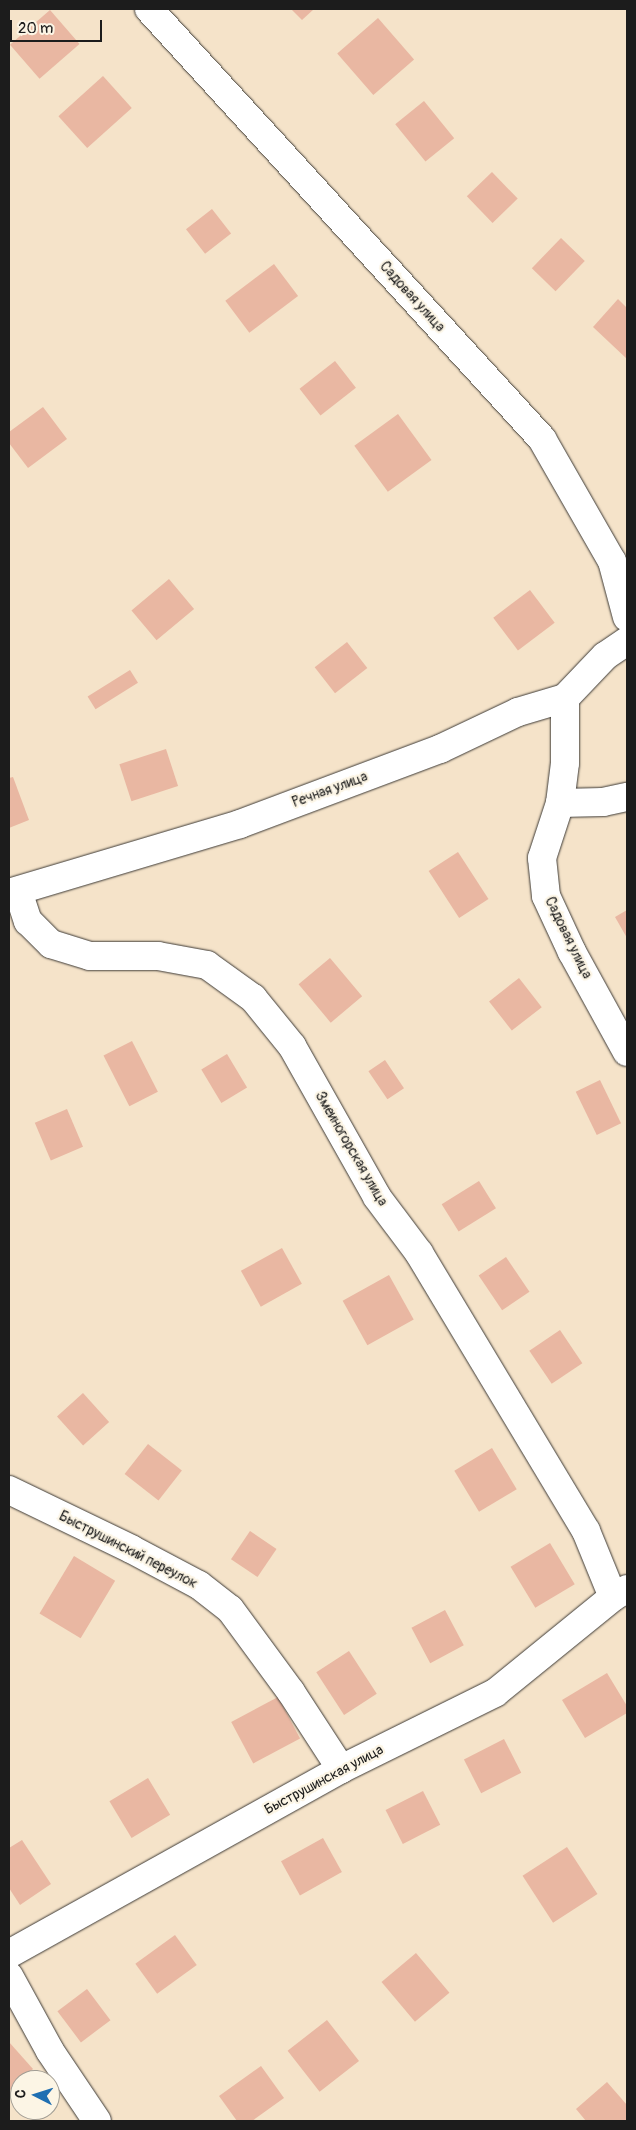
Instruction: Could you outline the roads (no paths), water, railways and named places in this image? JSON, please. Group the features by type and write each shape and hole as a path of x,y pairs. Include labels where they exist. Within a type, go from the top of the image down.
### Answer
{"street":[{"name":"Садовая улица","path":"149,9 542,439 612,561 627,617"},
{"name":"Речная улица","path":"13,892 240,824 440,750 518,712 565,698 605,656 627,642"},
{"name":"Садовая улица","path":"565,698 565,763 560,803 542,858 546,896 572,952 627,1052"},
{"path":"560,803 602,802 627,797"},
{"name":"Змеиногорская улица","path":"13,892 28,921 50,944 90,956 158,956 207,965 252,998 292,1046 377,1197 419,1253 576,1514 620,1593"},
{"name":"Быструшинский переулок","path":"9,1490 131,1549 199,1585 230,1608 291,1692 341,1769"},
{"name":"Быструшинская улица","path":"9,1954 341,1769 495,1693 620,1593"},
{"path":"9,1976 50,2051 97,2121"}]}
